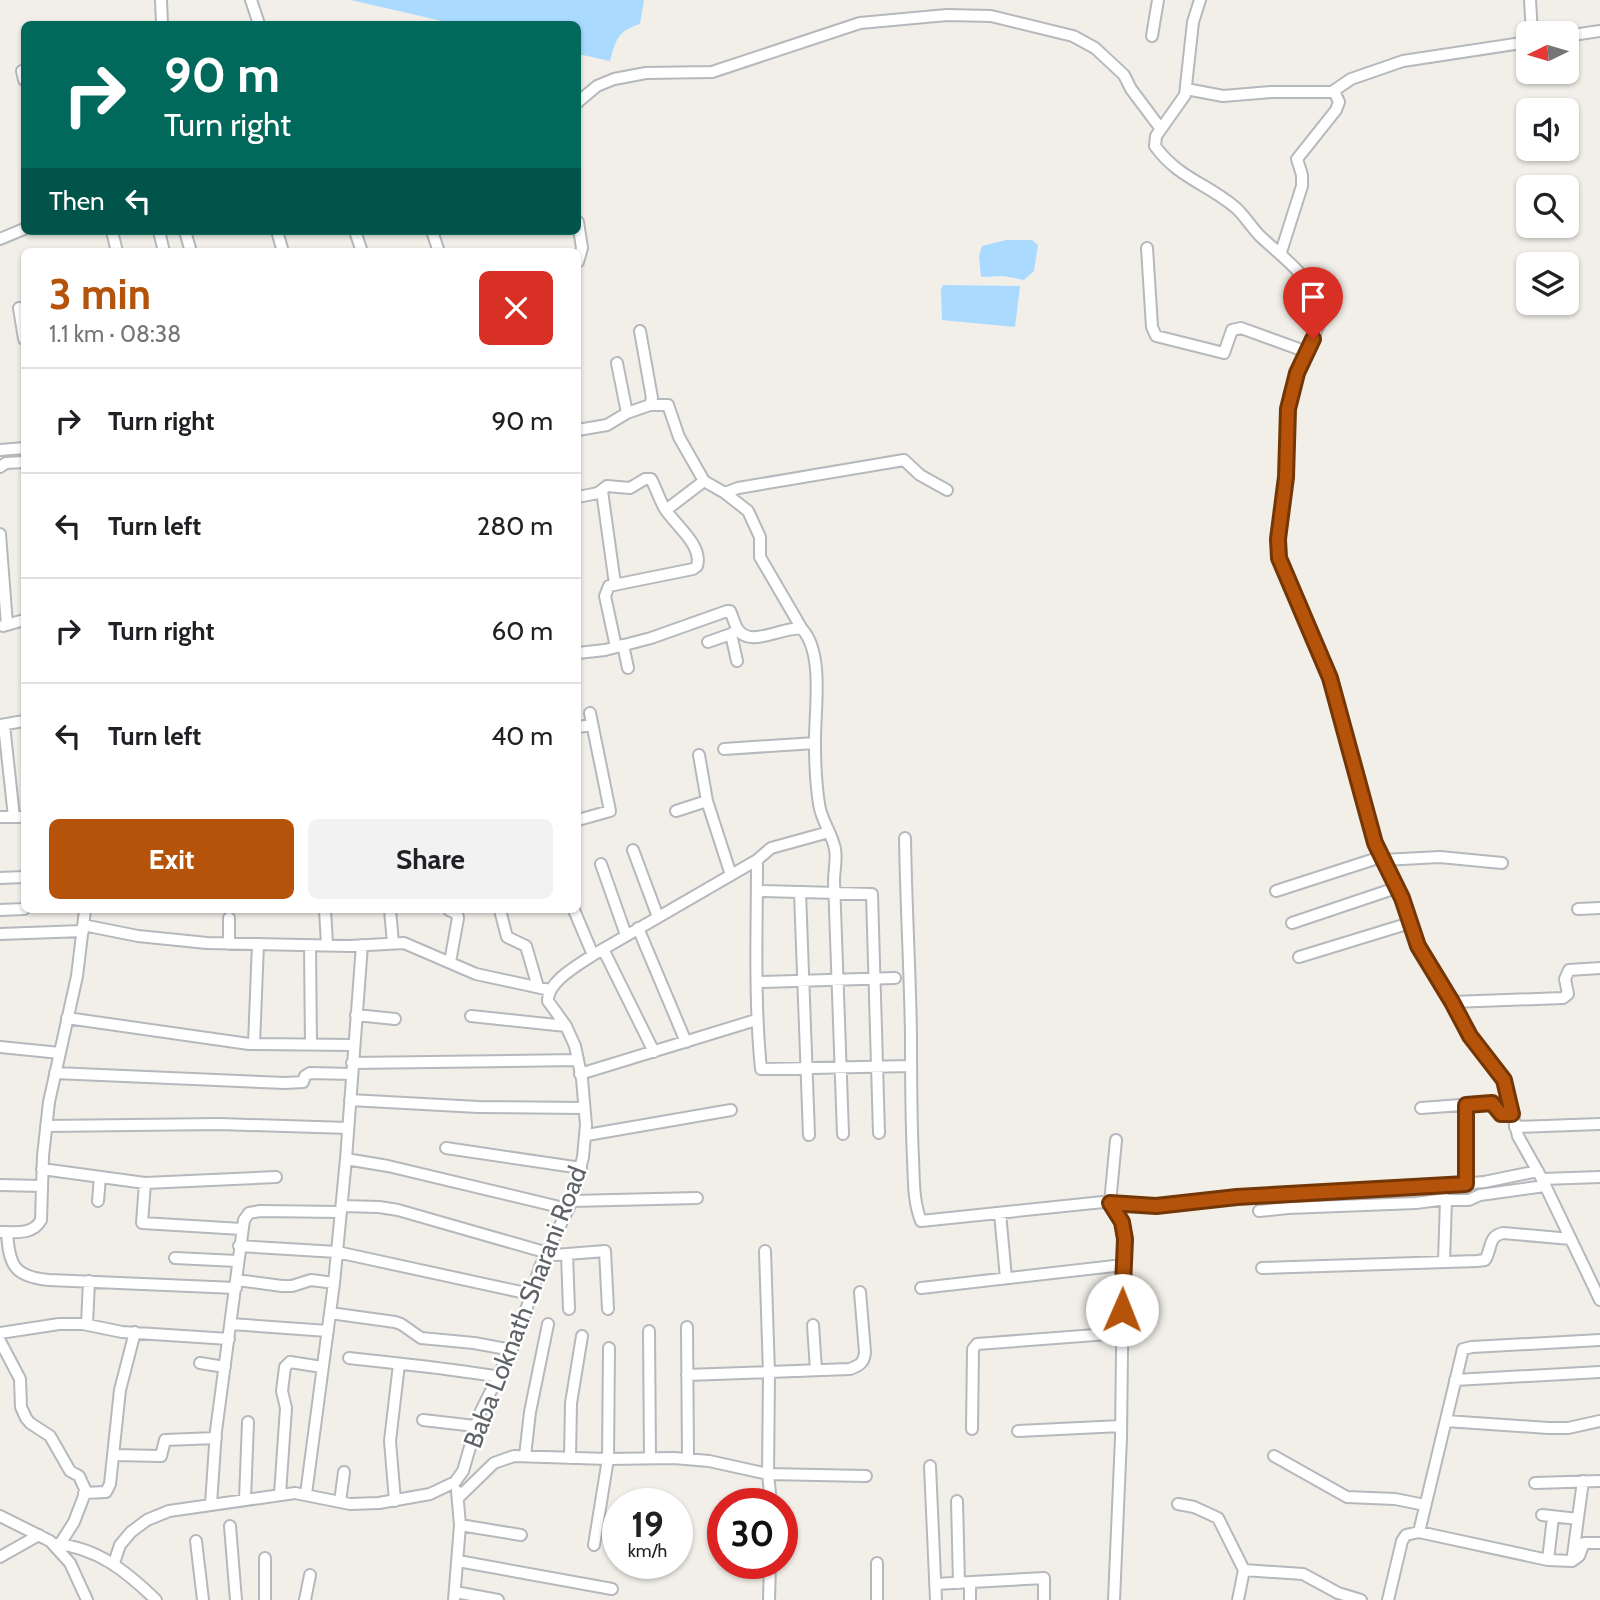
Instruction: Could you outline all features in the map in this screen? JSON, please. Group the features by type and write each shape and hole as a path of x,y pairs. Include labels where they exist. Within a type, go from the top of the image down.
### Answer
{"street":[{"path":"161,0 162,21"},
{"path":"251,0 257,21"},
{"path":"1152,36 1157,0"},
{"path":"1200,0 1194,22 1186,89 1182,101 1154,141 1155,146 1187,178 1237,208 1261,237 1290,261 1318,302 1320,322 1290,393 1286,477 1278,550 1282,568 1330,678 1375,843 1386,858 1418,946 1470,1036 1504,1080 1515,1127 1600,1300"},
{"path":"1530,0 1531,21"},
{"path":"581,99 597,86 614,79 646,73 698,73 718,70 860,23 947,15 991,16 1073,36 1095,48 1124,75 1131,89 1161,129"},
{"path":"1579,34 1600,31"},
{"path":"1186,89 1223,96 1334,91 1351,79 1403,61 1516,44"},
{"path":"1281,252 1302,186 1297,159 1336,110 1339,102 1334,91"},
{"path":"0,239 21,230"},
{"path":"1147,248 1152,327 1156,336 1224,353 1232,330 1241,328 1307,352"},
{"path":"19,308 21,320"},
{"path":"640,331 652,398 650,405"},
{"path":"617,363 627,413"},
{"path":"581,429 607,425 627,413 650,405 668,405 679,437 704,481 748,511 760,537 760,557 809,639 815,668 815,743 820,813 836,851 834,892 843,1134"},
{"path":"0,450 21,448"},
{"path":"725,493 738,488 904,460 920,475 947,490"},
{"path":"0,467 6,463 21,462"},
{"path":"581,496 602,491 612,485 630,488 648,478 653,480 666,510 695,548 699,559 697,566 684,572 610,586 605,596 628,668"},
{"path":"666,510 704,481"},
{"path":"602,491 615,584"},
{"path":"0,534 4,626 21,621"},
{"path":"581,652 663,634 722,611 730,611 737,661"},
{"path":"708,642 734,632 751,638 784,629 802,629"},
{"path":"581,725 591,719 610,811 581,819"},
{"path":"0,817 20,817 2,725 21,723"},
{"path":"724,749 815,743"},
{"path":"699,755 707,801 731,875"},
{"path":"676,811 707,801"},
{"path":"0,934 83,928 229,944 410,944 476,974 550,990 573,969 598,952 757,860 771,848 829,832"},
{"path":"905,838 915,1185 917,1211 921,1221 1110,1203 1156,1206 1237,1197 1466,1184 1508,1178 1600,1177"},
{"path":"633,849 658,917"},
{"path":"1276,891 1386,858 1452,858 1503,863"},
{"path":"757,860 756,1020 761,1069 911,1066"},
{"path":"601,864 626,935"},
{"path":"0,878 21,877"},
{"path":"1293,923 1396,888"},
{"path":"757,891 872,894 879,1133"},
{"path":"800,892 809,1135"},
{"path":"1578,909 1600,908"},
{"path":"0,911 21,909"},
{"path":"85,913 79,965 46,1126 42,1208 38,1226 27,1231 4,1232 11,1260 20,1272 28,1277 50,1280 292,1286 311,1280 334,1283"},
{"path":"325,913 327,944"},
{"path":"390,913 393,943"},
{"path":"450,961 458,918 455,913"},
{"path":"501,913 507,937 526,946 538,987"},
{"path":"577,913 654,1052"},
{"path":"229,918 229,944"},
{"path":"1298,957 1410,923"},
{"path":"638,928 686,1042"},
{"path":"254,1044 258,943"},
{"path":"310,945 311,1045"},
{"path":"306,1494 334,1283 362,945"},
{"path":"1452,1002 1563,998 1568,995 1565,979 1569,970 1600,968"},
{"path":"758,982 895,978"},
{"name":"Baba Loknath Sharani Road","path":"455,1482 463,1471 475,1426 490,1390 512,1350 530,1294 570,1205 581,1168 587,1135 578,1060 566,1026 548,1001 550,990"},
{"path":"356,1015 396,1019"},
{"path":"471,1016 566,1026"},
{"path":"67,1018 254,1044 353,1045"},
{"path":"580,1074 756,1020"},
{"path":"0,1047 60,1053"},
{"path":"55,1073 299,1083 310,1073 352,1068 578,1060"},
{"path":"350,1100 478,1107 584,1108"},
{"path":"1421,1108 1492,1103 1501,1114 1512,1114"},
{"path":"1466,1105 1466,1184"},
{"path":"587,1135 731,1110"},
{"path":"46,1126 219,1124 348,1128"},
{"path":"1515,1127 1600,1124"},
{"path":"1115,1600 1125,1239 1122,1222 1110,1203 1116,1140"},
{"path":"446,1148 581,1168"},
{"path":"346,1159 570,1205 697,1198"},
{"path":"42,1169 145,1183 276,1177"},
{"path":"98,1201 100,1177"},
{"path":"1259,1211 1471,1200 1480,1195 1542,1179"},
{"path":"145,1183 142,1223 242,1229"},
{"path":"0,1185 41,1186"},
{"path":"1444,1262 1448,1200"},
{"path":"211,1504 216,1438 237,1284 237,1261 242,1229 248,1213 388,1208 555,1255 605,1251 608,1309"},
{"path":"1000,1213 1004,1278 1002,1293"},
{"path":"1262,1268 1485,1260 1492,1238 1503,1233 1571,1238"},
{"path":"239,1246 337,1252 530,1294"},
{"path":"765,1251 769,1488"},
{"path":"567,1254 569,1309"},
{"path":"175,1258 237,1261"},
{"path":"921,1288 1123,1265"},
{"path":"87,1324 89,1280"},
{"path":"687,1375 769,1373 850,1368 860,1365 864,1360 860,1292"},
{"path":"330,1314 395,1322 421,1338 512,1350"},
{"path":"0,1334 59,1324 87,1324 135,1332 229,1339"},
{"path":"231,1324 328,1331"},
{"path":"525,1456 532,1402 548,1324"},
{"path":"813,1325 816,1370"},
{"path":"687,1327 688,1459"},
{"path":"649,1331 650,1458"},
{"path":"84,1493 106,1492 110,1484 120,1390 135,1332"},
{"path":"972,1429 972,1349 977,1345 1122,1333"},
{"path":"570,1458 572,1403 582,1336"},
{"path":"1419,1532 1461,1352 1466,1348 1600,1340"},
{"path":"0,1341 20,1379 21,1407 26,1418 50,1436 70,1471 79,1476 84,1493 74,1522 56,1544"},
{"path":"594,1545 608,1459 609,1348"},
{"path":"349,1357 444,1367 499,1377"},
{"path":"279,1494 286,1408 282,1391 285,1367 290,1362 322,1367"},
{"path":"200,1363 225,1367"},
{"path":"395,1501 390,1441 398,1364"},
{"path":"1455,1380 1600,1372"},
{"path":"423,1420 475,1426"},
{"path":"1446,1421 1493,1426 1569,1428 1600,1421"},
{"path":"245,1500 248,1422"},
{"path":"1018,1431 1121,1426"},
{"path":"114,1455 161,1456 165,1440 216,1438"},
{"path":"458,1498 494,1463 525,1456 688,1459 768,1474 866,1476"},
{"path":"1274,1456 1348,1497 1395,1499 1425,1505"},
{"path":"930,1466 936,1600"},
{"path":"340,1502 344,1472"},
{"path":"1572,1561 1583,1481"},
{"path":"1535,1483 1600,1481"},
{"path":"114,1563 125,1539 147,1520 169,1511 279,1494 306,1494 350,1504 395,1501 430,1494 455,1482 460,1525 454,1596 498,1600"},
{"path":"957,1501 965,1583 970,1600"},
{"path":"1178,1504 1194,1507 1218,1518 1244,1570 1238,1600"},
{"path":"0,1516 56,1544 82,1548 114,1563 156,1600"},
{"path":"1548,1560 1548,1516 1578,1519"},
{"path":"460,1525 521,1535"},
{"path":"230,1526 236,1600"},
{"path":"1388,1600 1402,1541 1406,1535 1419,1532 1548,1560 1572,1561 1579,1556 1584,1543 1600,1543"},
{"path":"0,1557 38,1535"},
{"path":"196,1541 203,1600"},
{"path":"56,1544 70,1563 87,1600"},
{"path":"265,1558 265,1600"},
{"path":"458,1561 612,1589"},
{"path":"877,1563 877,1600"},
{"path":"1044,1565 1044,1600"},
{"path":"1244,1570 1303,1574 1338,1593 1361,1600"},
{"path":"305,1600 310,1575"},
{"path":"935,1584 1044,1578"},
{"path":"769,1600 770,1579"}],"water":[{"path":"351,0 644,0 640,24 622,33 610,61 581,55 581,21 442,21"},
{"path":"1006,240 1032,240 1038,245 1034,271 1024,280 1003,276 981,277 979,256 982,246"},
{"path":"943,285 1020,286 1015,327 942,320"}],"route":[{"path":"1122,1310 1125,1239 1122,1222 1110,1203 1143,1207 1237,1197 1466,1184 1466,1105 1492,1103 1498,1113 1512,1114 1504,1080 1461,1022 1438,977 1418,946 1402,898 1375,843 1330,678 1279,558 1278,539 1286,477 1286,432 1290,393 1313,339"}]}
